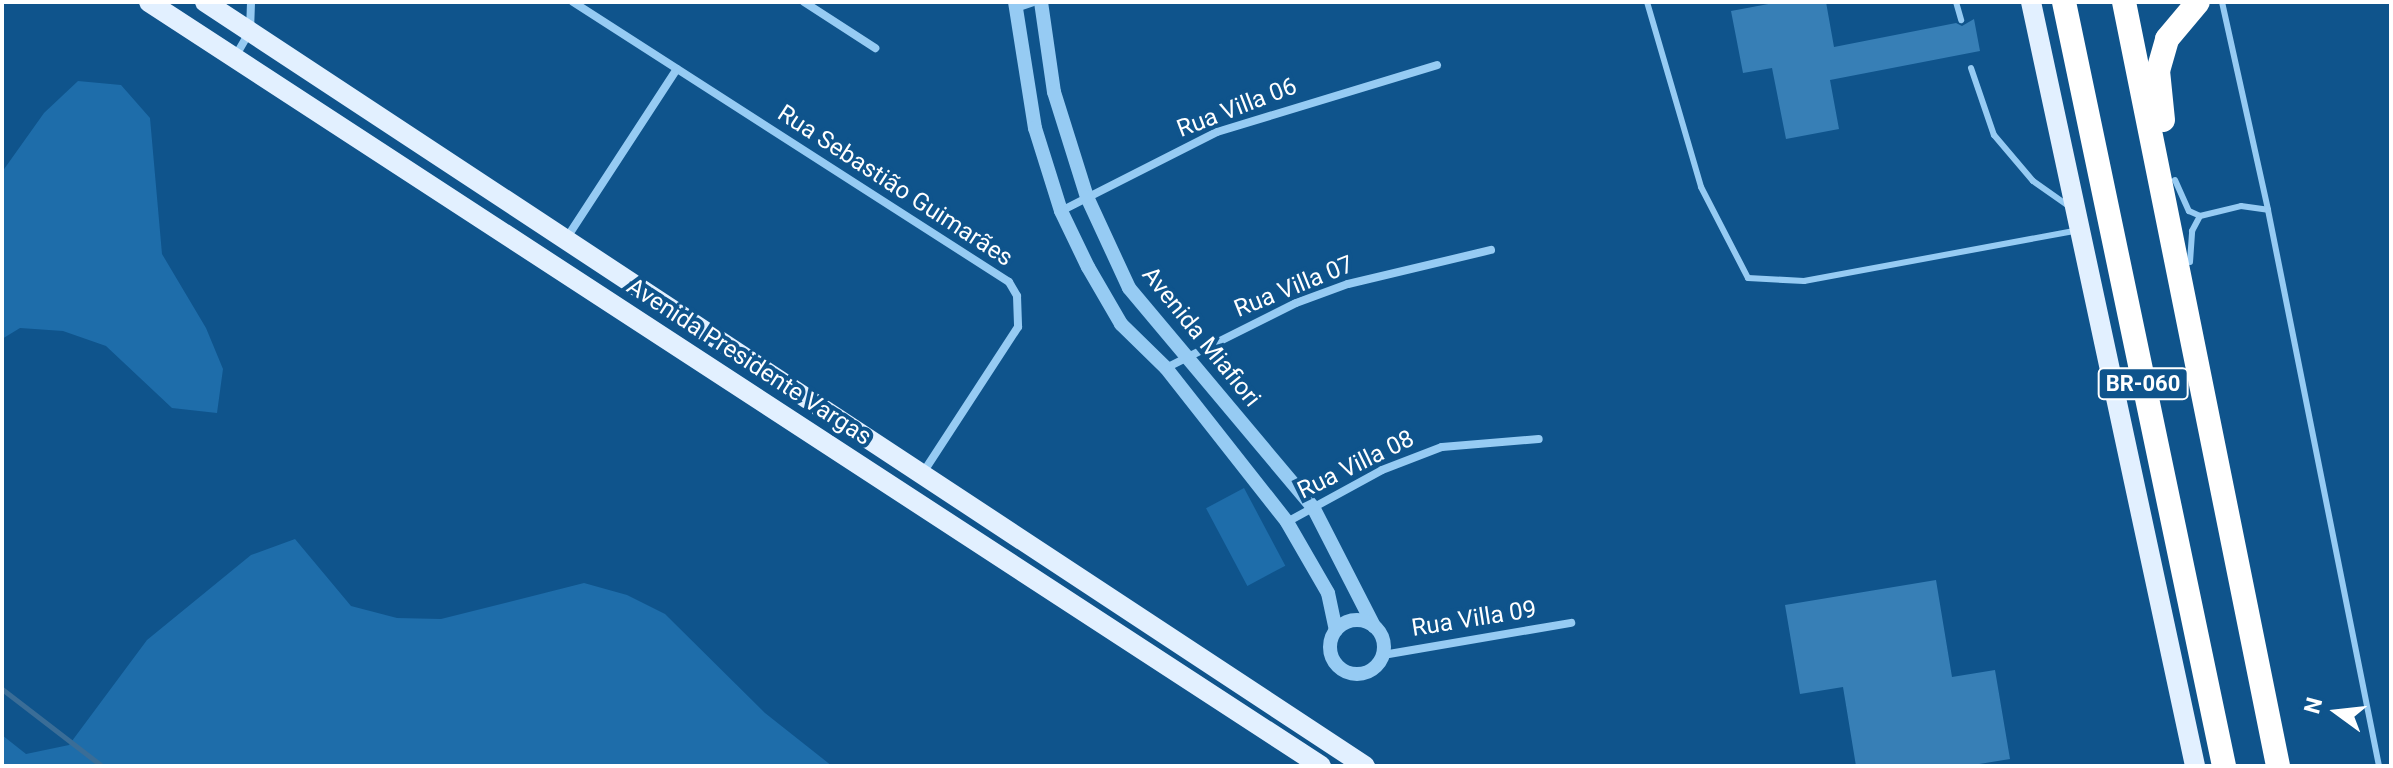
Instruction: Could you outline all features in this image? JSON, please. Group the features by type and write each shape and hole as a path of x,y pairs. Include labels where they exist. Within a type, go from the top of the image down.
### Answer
{"highway":[{"name":"BR-060","path":"2064,2 2224,766"},
{"name":"BR-060","path":"2124,2 2278,766"},
{"path":"2198,2 2167,39 2158,71 2211,374 2206,409"}],"main road":[{"name":"Avenida Presidente Vargas","path":"149,2 173,13 234,58 1321,766"},
{"name":"Avenida Presidente Vargas","path":"205,2 1365,766"},
{"path":"2031,2 2195,766"},
{"path":"1157,659 1171,638"}],"street":[{"path":"234,58 250,31 251,2"},
{"name":"Rua Sebastião Guimarães","path":"573,2 1009,282 1017,296 1018,327 922,474"},
{"path":"804,2 875,48"},
{"path":"1015,5 1033,2"},
{"name":"Avenida Miafiori","path":"1041,2 1048,74 1087,197 1129,288 1313,507 1374,626"},
{"name":"Avenida Miafiori","path":"1015,5 1035,128 1061,211 1121,324 1166,368 1287,522 1328,593 1336,630"},
{"name":"Rua Villa 06","path":"1061,211 1217,132 1437,65"},
{"path":"566,240 677,69"},
{"name":"Rua Villa 07","path":"1166,368 1184,357 1348,284 1491,250"},
{"name":"Rua Villa 08","path":"1287,522 1382,470 1442,447 1539,439"},
{"path":"1354,621 1374,626 1383,655 1370,671 1349,673 1330,650 1336,630 1354,621"},
{"name":"Rua Villa 09","path":"1383,655 1571,623"}],"lane":[{"path":"1647,2 1701,187 1748,278 1804,281 2079,231"},
{"path":"1956,2 1961,20"},
{"path":"2222,2 2268,210 2379,766"},
{"path":"1971,68 1994,135 2033,181 2073,209"},
{"path":"2175,180 2189,211 2200,216 2241,206 2268,210"},
{"path":"2190,262 2192,231 2200,216"}],"shaded area":[{"path":"78,81 121,85 150,118 162,254 206,328 223,369 217,413 172,408 106,346 63,331 20,328 2,339 2,172 44,113"},
{"path":"1244,488 1285,566 1247,586 1206,508"},
{"path":"295,539 351,606 397,618 441,619 584,583 627,595 665,614 765,713 832,766 2,766 2,735 26,754 69,745 147,640 251,555"}],"building":[{"path":"1779,2 1826,2 1834,47 1956,23 1962,26 1974,19 1980,51 1830,80 1839,129 1786,139 1772,68 1743,73 1731,11"},
{"path":"1936,580 1952,677 1995,670 2010,759 1967,766 1856,766 1843,687 1800,694 1785,605"}],"waterway":[{"path":"2,689 102,766"}]}
